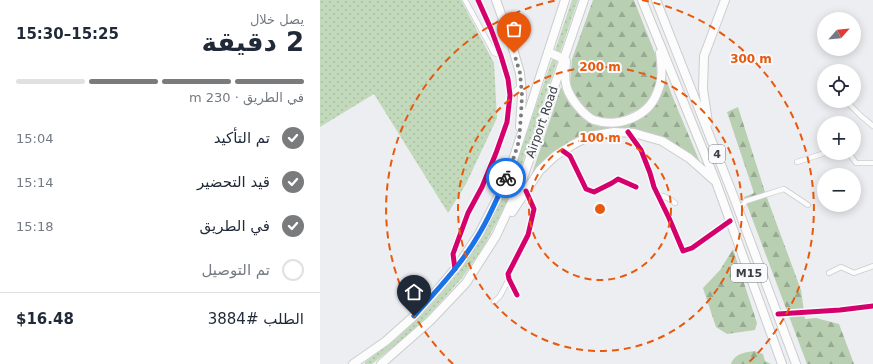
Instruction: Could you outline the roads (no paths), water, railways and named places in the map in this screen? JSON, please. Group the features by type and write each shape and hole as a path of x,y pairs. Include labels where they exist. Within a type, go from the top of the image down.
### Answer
{"highway":[{"path":"496,0 520,73 522,95 519,141"},
{"name":"Airport Road","path":"356,363 386,341 414,316 455,269 479,234 500,193 512,163 565,0"},
{"name":"Airport Road","path":"381,364 430,321 466,283 496,236 523,178 584,0"},
{"name":"4","path":"642,0 716,182"},
{"name":"4","path":"656,0 739,210 777,311"},
{"path":"725,0 704,56 703,89 710,132 733,195"},
{"path":"568,47 565,75 567,88 578,108 592,120 607,123 630,119 639,115 655,98 660,85 662,71 660,45"},
{"path":"548,52 564,59"},
{"path":"496,236 540,170 555,156 590,136 614,132 628,132 662,141 689,158 716,182"},
{"name":"M15","path":"716,182 782,364"},
{"path":"777,311 796,364"}],"street":[{"path":"465,0 494,53 500,55"},
{"path":"455,269 453,254 468,213 482,187 496,153 507,122 510,96 508,79 500,55 491,29 478,0"},
{"path":"510,96 521,86"},
{"path":"853,108 873,126"},
{"path":"628,132 641,150 654,187 683,250 692,248 730,222"},
{"path":"563,151 570,156 586,189 594,192 618,179 636,187"},
{"path":"797,162 817,156"},
{"path":"854,160 856,163 873,163"},
{"path":"739,210 746,201 784,189 808,205"},
{"path":"517,295 508,274 528,235 534,209 526,191"},
{"path":"658,195 669,198 675,203"},
{"path":"829,273 841,267 854,272 873,266"},
{"path":"494,302 500,296 509,279"},
{"path":"777,311 840,310 873,306"}]}
